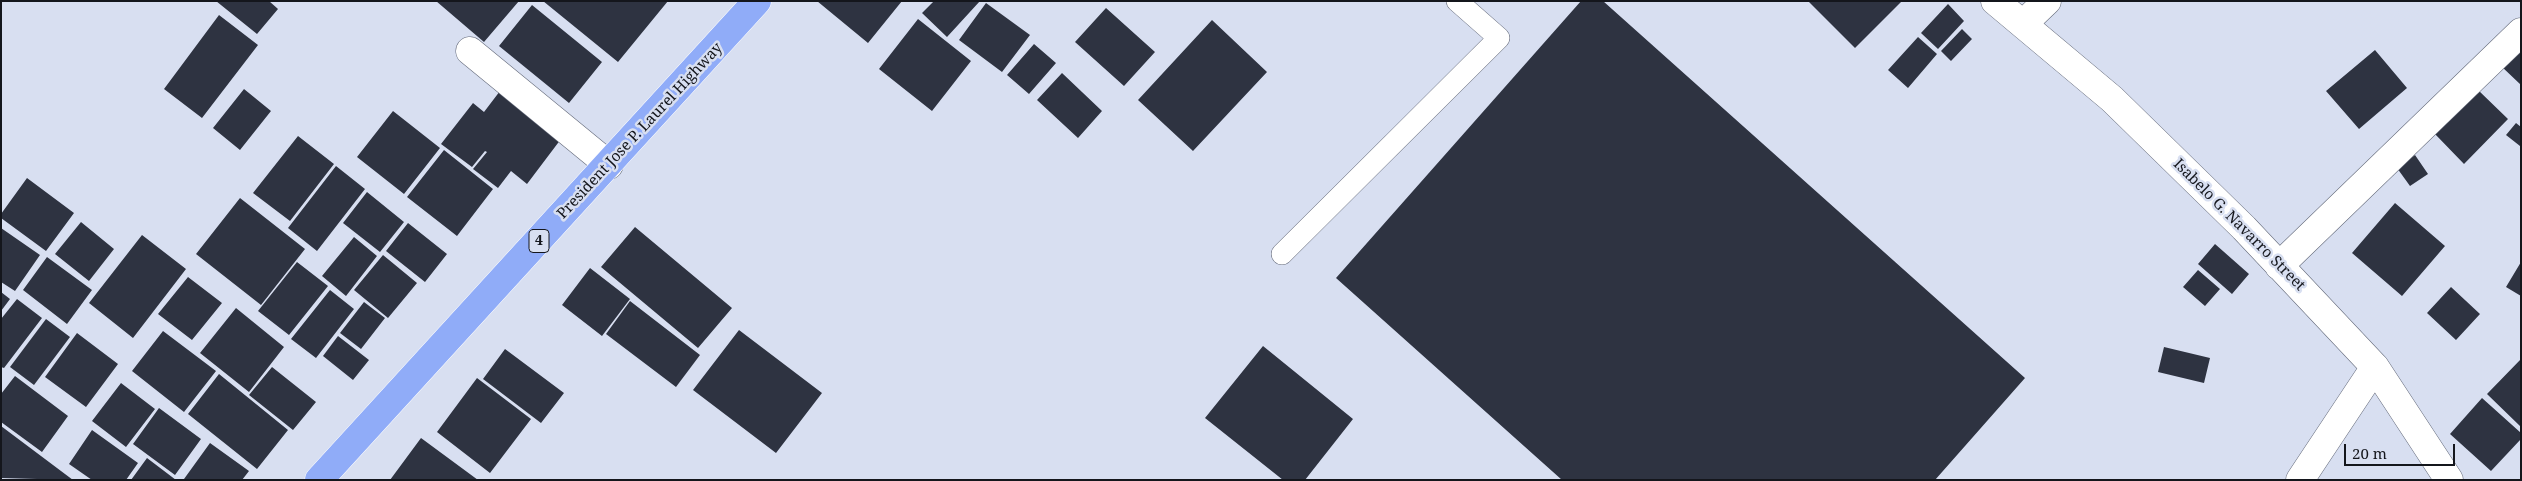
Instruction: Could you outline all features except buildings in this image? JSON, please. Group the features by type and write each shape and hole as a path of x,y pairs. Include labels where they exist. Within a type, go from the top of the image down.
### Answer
{"highway":[{"name":"President Jose P. Laurel Highway","path":"319,480 757,1"}],"street":[{"name":"Isabelo G. Navarro Street","path":"1995,1 2112,99 2244,228 2375,367 2449,480"},
{"path":"2023,24 2046,1"},
{"path":"2279,266 2521,32"},
{"path":"470,51 609,165"},
{"path":"2300,480 2375,367"}],"lane":[{"path":"1282,254 1499,38 1457,1"}]}
